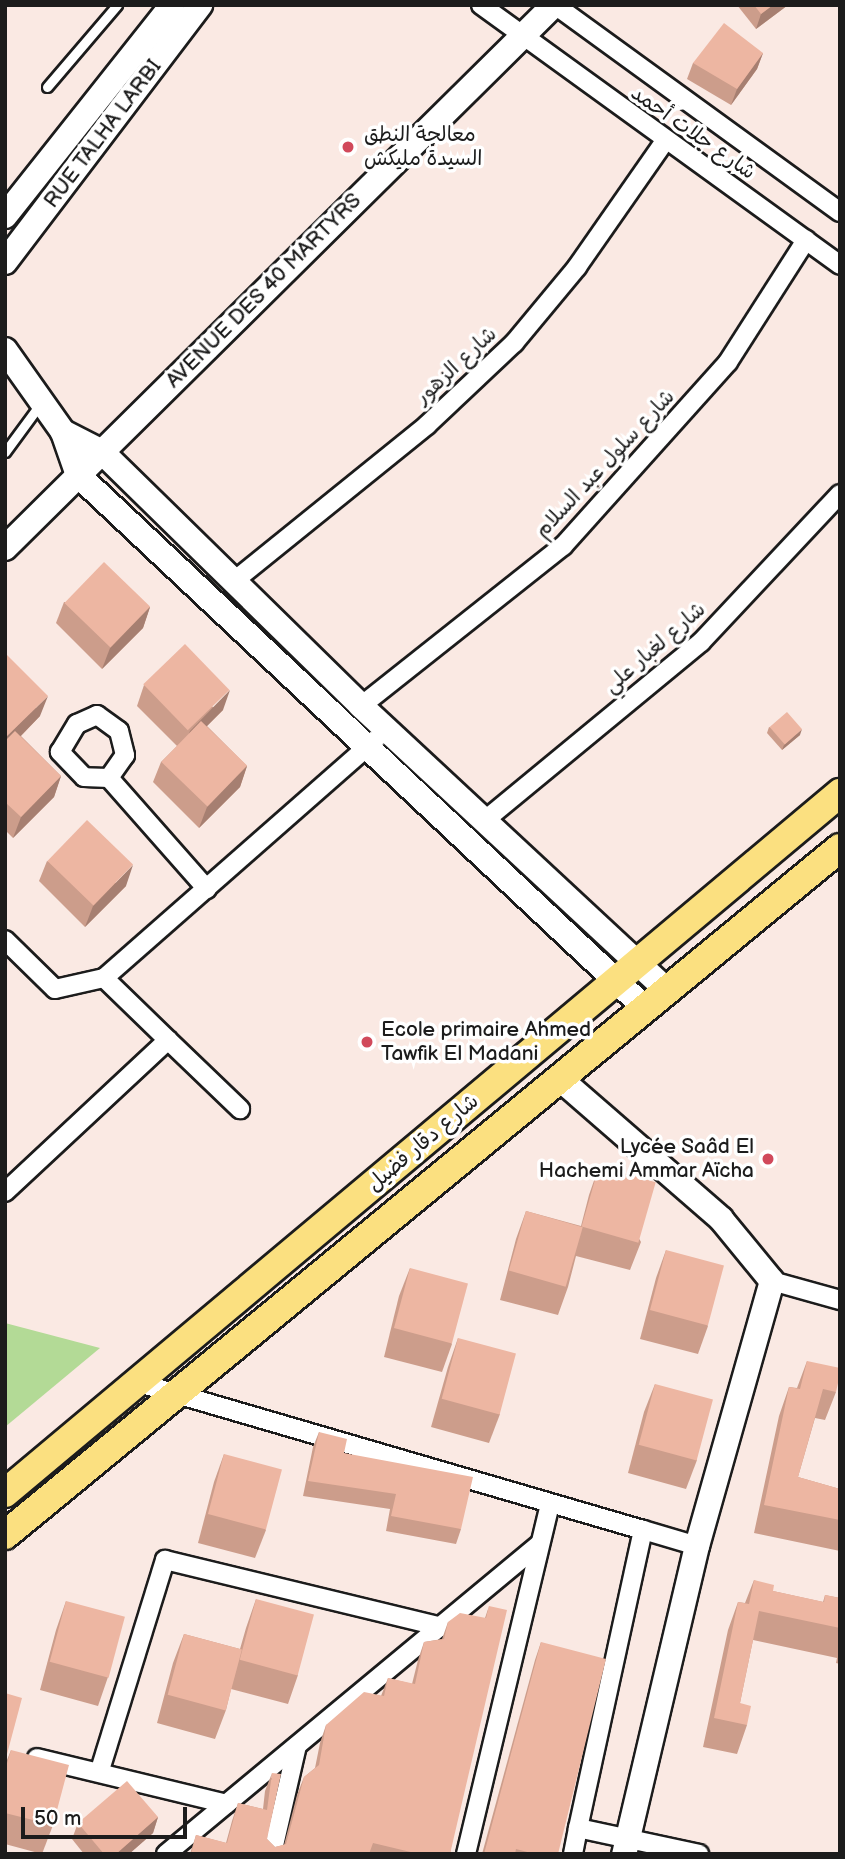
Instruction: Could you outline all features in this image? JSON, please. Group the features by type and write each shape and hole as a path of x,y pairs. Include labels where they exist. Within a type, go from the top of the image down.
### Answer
{"main road":[{"name":"شارع دقار فضيل","path":"5,1493 840,793"},
{"name":"شارع دقار فضيل","path":"5,1535 173,1393 840,848"}],"street":[{"path":"5,216 172,5"},
{"name":"RUE TALHA LARBI","path":"5,262 200,5"},
{"name":"شارع جلات أحمد","path":"481,5 520,39 840,265"},
{"name":"شارع جلات أحمد","path":"554,5 840,212"},
{"name":"AVENUE DES 40 MARTYRS","path":"5,548 554,5"},
{"name":"شارع الزهور","path":"234,581 427,425 514,343 577,267 665,141"},
{"name":"شارع سلول عبد السلام","path":"361,706 563,546 727,362 806,240"},
{"path":"5,350 44,398 64,432 78,475 365,748 644,1007"},
{"path":"64,432 102,452 386,730 667,990"},
{"name":"شارع لغبار علي","path":"484,821 701,642 840,494"},
{"path":"5,940 55,989 104,978 386,730"},
{"path":"109,778 207,889"},
{"path":"104,978 240,1109"},
{"path":"5,1192 168,1040"},
{"path":"559,1078 721,1219 772,1281 840,1300"},
{"path":"626,1846 697,1546 772,1281"},
{"path":"139,1383 697,1546"},
{"path":"466,1854 538,1545 550,1504"},
{"path":"573,1854 643,1530"},
{"path":"166,1854 538,1545"},
{"path":"100,1770 165,1560 440,1627"},
{"path":"272,1854 297,1746"},
{"path":"26,1756 100,1770 227,1804"},
{"path":"578,1828 626,1846 699,1854"}],"lane":[{"path":"47,88 117,5"},
{"path":"5,452 44,398"}],"green space":[{"path":"5,1323 100,1348 5,1427"}],"building":[{"path":"754,5 773,5 761,14"},
{"path":"724,23 763,53 737,89 693,63"},
{"path":"104,562 150,606 110,647 64,603"},
{"path":"185,644 229,690 188,730 143,684"},
{"path":"5,653 48,696 7,736 5,734"},
{"path":"787,712 802,729 785,744 770,727"},
{"path":"201,721 247,765 207,806 161,762"},
{"path":"15,731 61,776 21,817 5,802 5,741"},
{"path":"87,820 133,864 93,905 47,861"},
{"path":"599,1166 656,1182 638,1243 582,1227"},
{"path":"526,1211 583,1227 566,1287 509,1271"},
{"path":"666,1250 724,1266 708,1325 650,1310"},
{"path":"410,1268 468,1284 452,1343 394,1328"},
{"path":"458,1338 516,1354 500,1414 442,1399"},
{"path":"807,1361 840,1368 840,1374 836,1392 823,1389 798,1477 840,1489 840,1520 764,1505 789,1387 800,1389"},
{"path":"655,1384 713,1400 697,1460 639,1445"},
{"path":"319,1432 347,1439 344,1453 473,1477 461,1529 391,1516 396,1494 308,1481"},
{"path":"224,1454 282,1470 266,1529 208,1514"},
{"path":"754,1580 774,1585 773,1591 824,1602 825,1595 840,1598 840,1628 759,1611 740,1703 751,1706 747,1725 714,1718 738,1602 749,1604"},
{"path":"256,1599 314,1615 298,1675 240,1660"},
{"path":"66,1601 125,1617 109,1678 50,1662"},
{"path":"489,1606 507,1610 450,1854 419,1854 373,1843 369,1854 191,1854 196,1835 227,1843 238,1803 267,1810 272,1773 281,1774 267,1839 275,1847 286,1844 304,1777 319,1765 326,1725 364,1692 384,1696 388,1678 415,1684 424,1642 444,1639 448,1622 460,1613 486,1618"},
{"path":"184,1634 242,1650 226,1710 168,1695"},
{"path":"541,1642 606,1659 558,1854 535,1854 516,1849 515,1854 484,1854"},
{"path":"5,1693 22,1698 6,1758 5,1758"},
{"path":"11,1750 69,1765 53,1825 5,1813 5,1770"},
{"path":"127,1781 158,1817 116,1854 104,1854 78,1823"}],"place":[{"name":"معالجة النطق السيدة مليكش","path":"348,147"},
{"name":"Ecole primaire Ahmed Tawfik El Madani","path":"367,1042"},
{"name":"Lycée Saâd El Hachemi Ammar Aïcha","path":"768,1159"}]}
